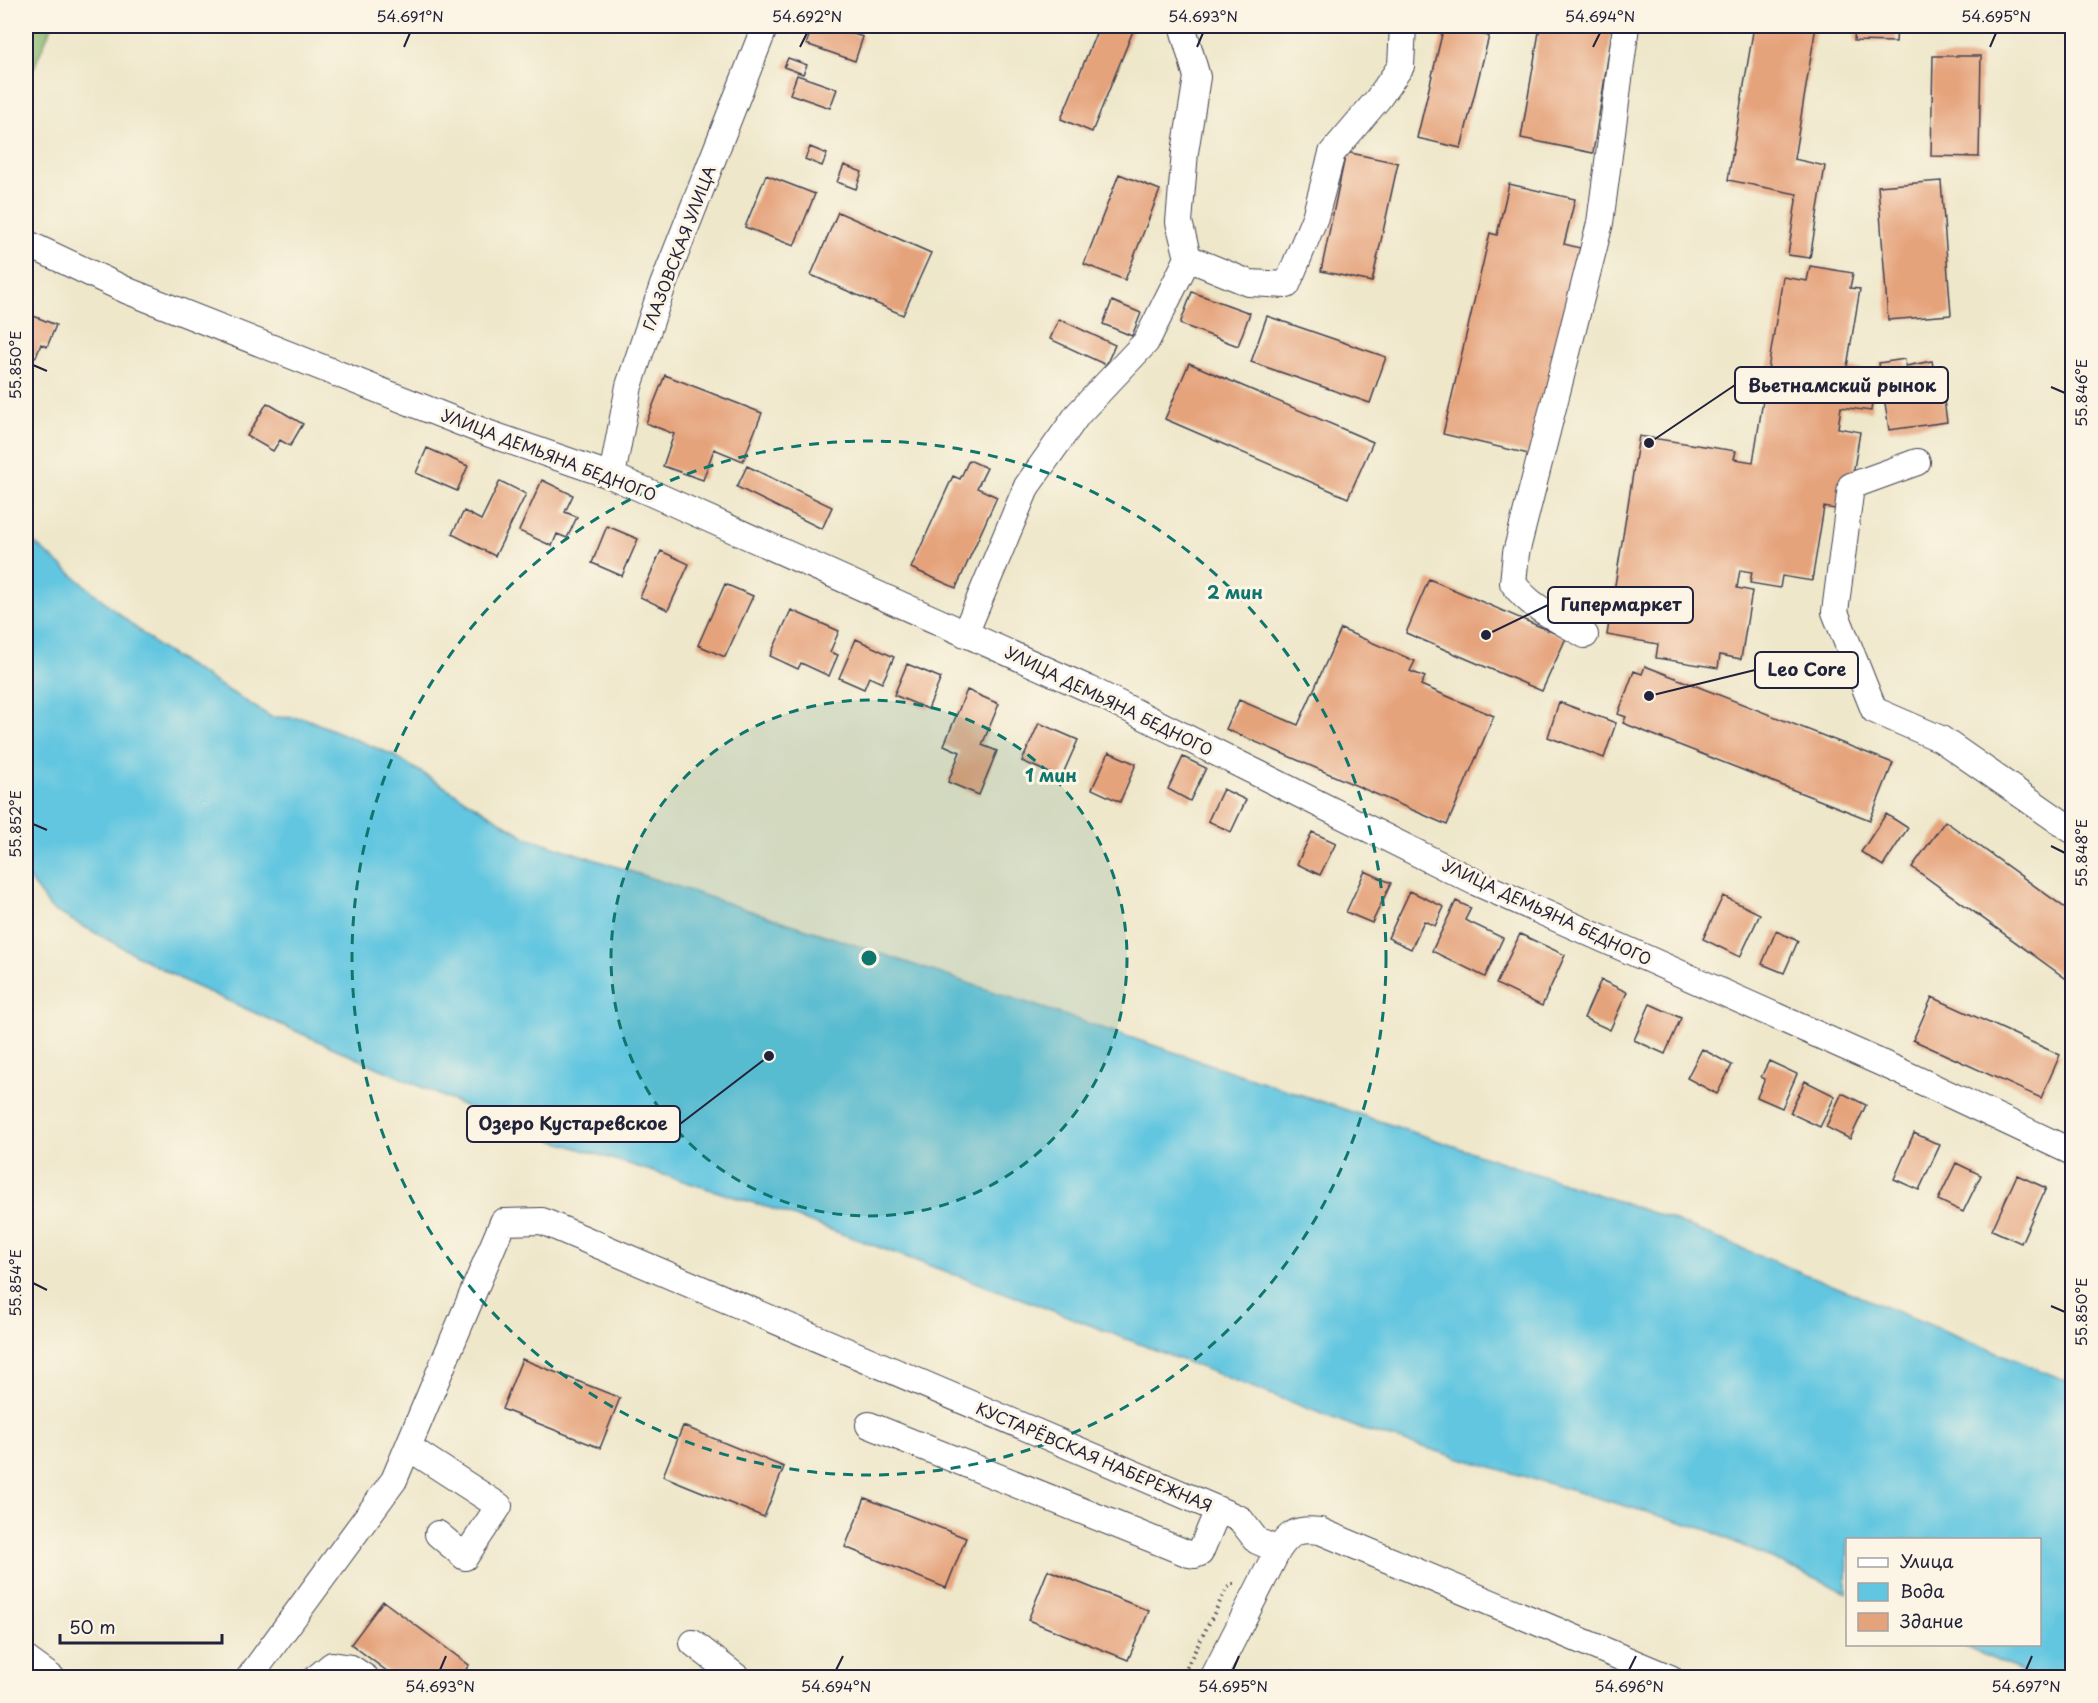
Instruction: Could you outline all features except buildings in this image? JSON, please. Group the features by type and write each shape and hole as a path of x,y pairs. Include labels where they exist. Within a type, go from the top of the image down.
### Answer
{"street":[{"name":"ГЛАЗОВСКАЯ УЛИЦА","path":"612,476 628,386 663,285 765,26"},
{"path":"965,634 1027,486 1078,414 1146,342 1188,258 1179,222 1185,152 1197,77 1184,32 1185,26"},
{"path":"1188,258 1249,283 1287,285 1315,217 1332,153 1378,99 1401,66 1404,26"},
{"path":"1585,635 1522,595 1514,583 1516,553 1600,223 1626,26"},
{"name":"УЛИЦА ДЕМЬЯНА БЕДНОГО","path":"26,243 128,291 490,434 612,476 1089,689 1475,882 1897,1070 2073,1152"},
{"path":"1917,462 1851,486 1835,612 1874,710 1941,739 2073,830"},
{"name":"КУСТАРЁВСКАЯ НАБЕРЕЖНАЯ","path":"408,1447 503,1222 542,1221 1240,1519 1257,1541 1278,1550"},
{"path":"869,1425 1189,1554 1200,1553 1218,1510"},
{"path":"249,1677 394,1480 408,1447 499,1506 465,1557 438,1534"},
{"path":"1213,1677 1278,1550 1286,1538 1306,1529 1320,1531 1670,1677"},
{"path":"693,1643 738,1677"},
{"path":"26,1659 52,1677"},
{"path":"316,1677 332,1665 351,1668 366,1677"}],"green space":[{"path":"26,26 52,26 26,86"}],"water":[{"path":"26,536 160,648 271,717 304,718 393,755 526,837 1668,1218 2072,1383 2072,1677 2034,1677 1963,1646 2041,1646 2041,1538 1846,1538 1846,1593 1708,1530 1364,1430 1030,1302 773,1209 516,1129 188,983 51,909 26,875"}],"place":[{"name":"Вьетнамский рынок","path":"1649,443"},
{"name":"Гипермаркет","path":"1486,635"},
{"name":"Leo Core","path":"1649,696"},
{"name":"Озеро Кустаревское","path":"769,1056"}]}
